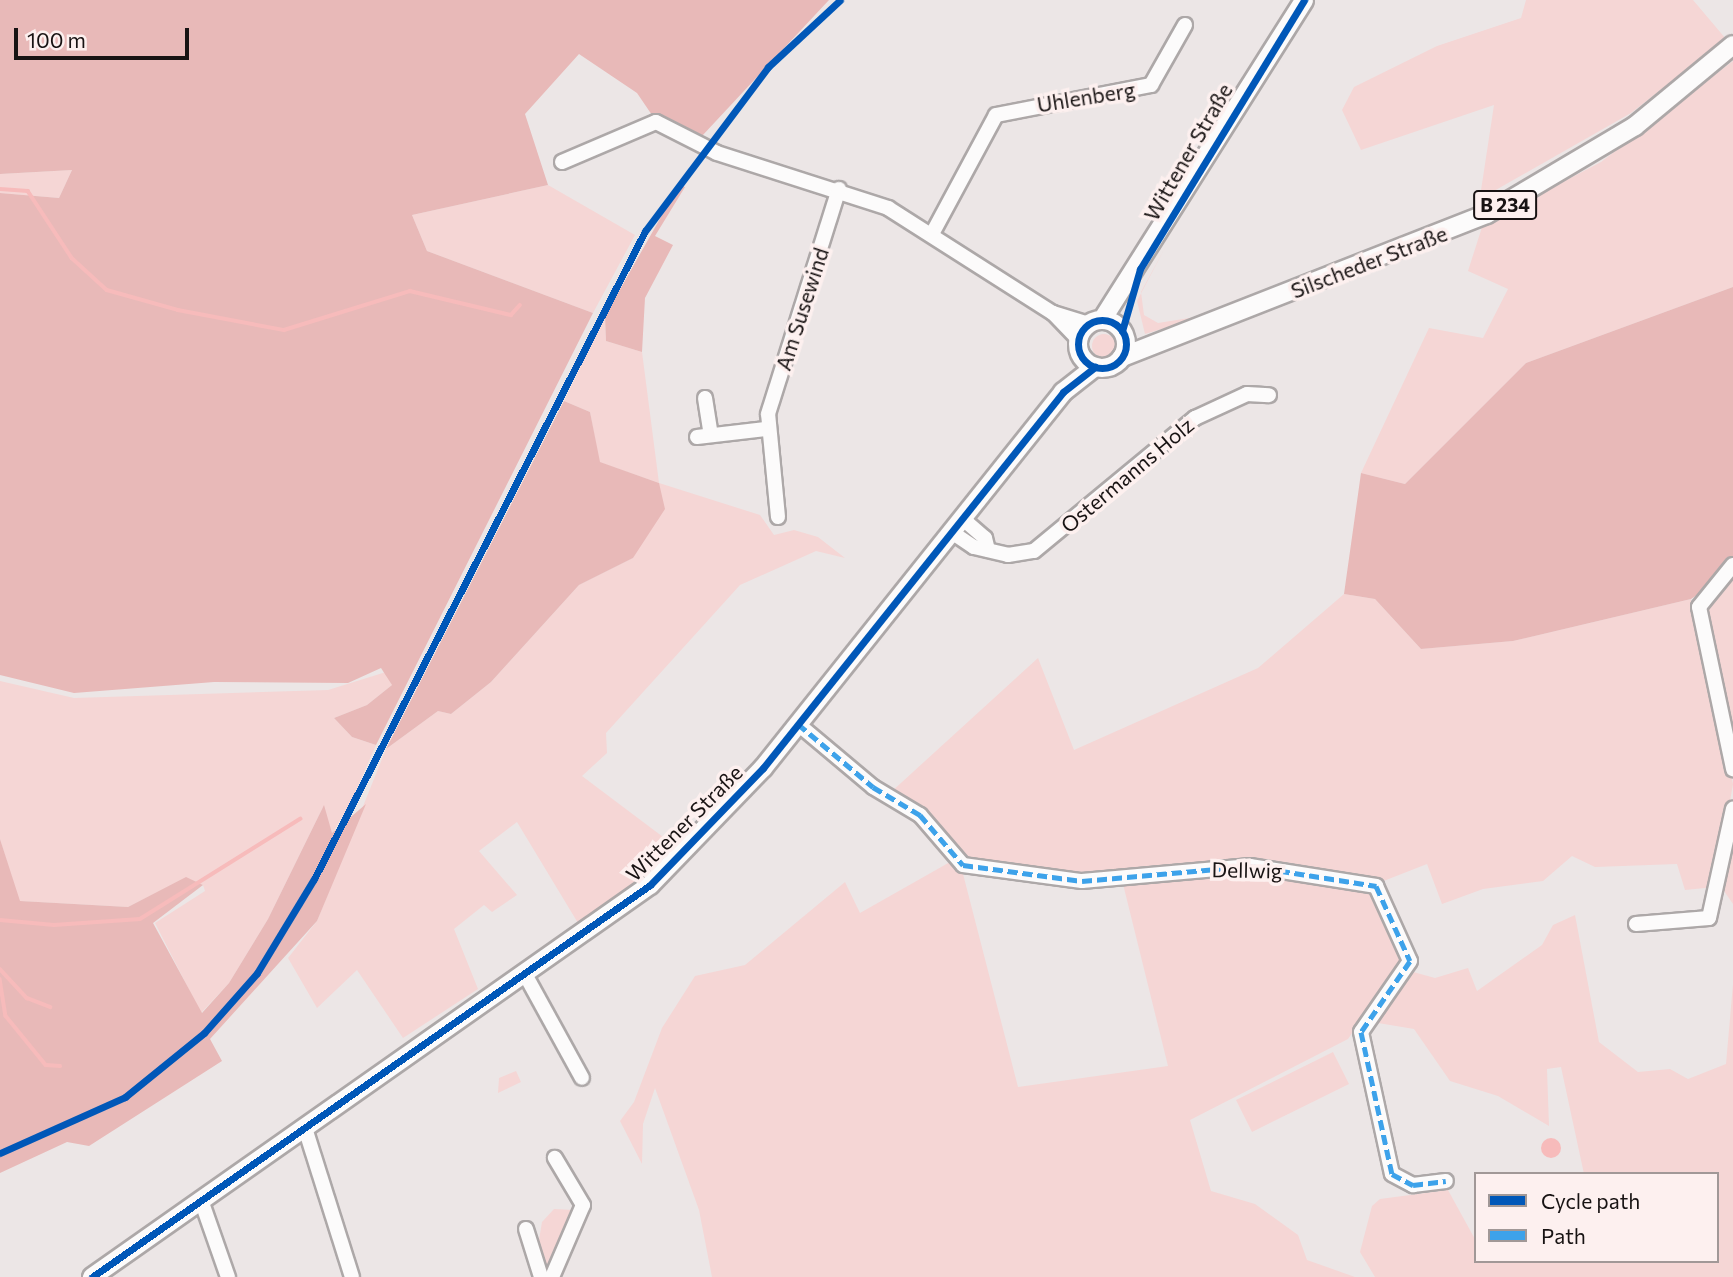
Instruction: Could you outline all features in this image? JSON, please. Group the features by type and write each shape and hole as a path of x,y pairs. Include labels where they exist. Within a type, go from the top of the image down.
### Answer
{"main road":[{"name":"Wittener Straße","path":"92,1277 526,976 675,862 798,724 1063,392 1085,354 1096,322 1140,269 1304,0"},
{"name":"Silscheder Straße","path":"1085,354 1110,366 1122,357 1167,338 1487,214 1626,132 1733,47"},
{"name":"Wittener Straße","path":"1122,357 1123,333 1140,269"},
{"path":"1096,322 1123,333"},
{"name":"Silscheder Straße","path":"1123,333 1167,338"}],"street":[{"name":"Uhlenberg","path":"932,234 996,115 1151,85 1185,25"},
{"path":"562,162 656,122 704,144 839,189 932,234 1053,313 1085,354"},
{"name":"Am Susewind","path":"778,517 766,429 839,189"},
{"path":"1053,313 1096,322"},
{"name":"Ostermanns Holz","path":"958,526 988,550 1016,556 1034,551 1186,424 1247,394 1269,394"},
{"path":"705,398 704,436 766,429"},
{"path":"1733,565 1699,607 1733,769"},
{"name":"Dellwig","path":"798,724 877,790 920,816 962,865 1082,881 1250,866 1376,886 1410,961 1361,1031 1392,1174 1413,1185 1446,1181"},
{"path":"1636,924 1709,918 1733,809"},
{"path":"526,976 582,1078"},
{"path":"305,1128 352,1277"},
{"path":"552,1277 583,1205 555,1158"},
{"path":"201,1200 228,1277"},
{"path":"526,1229 541,1277"}],"shaded area":[{"path":"0,0 829,0 702,136 654,118 637,93 579,54 525,114 548,185 412,215 427,251 593,313 376,745 352,737 334,718 367,705 392,685 381,668 348,683 214,682 74,693 0,675 0,193 59,198 72,170 0,174"},
{"path":"1526,0 1693,0 1726,39 1631,113 1494,191 1478,210 1494,105 1361,150 1342,110 1354,87 1437,46 1521,18"},
{"path":"1733,61 1733,287 1526,363 1405,484 1361,473 1429,328 1483,338 1508,289 1468,271 1483,224 1601,162"},
{"path":"72,170 59,198 0,193 0,174"},
{"path":"548,185 635,235 593,313 427,251 412,215"},
{"path":"679,185 685,187 655,236 673,245 645,298 642,352 606,341 605,316"},
{"path":"1733,287 1733,572 1691,599 1513,641 1421,649 1375,599 1344,594 1361,473 1405,484 1526,363"},
{"path":"1141,293 1144,315 1158,323 1208,315 1145,334 1137,301"},
{"path":"605,316 606,341 642,352 659,483 599,462 590,412 564,401"},
{"path":"1104,334 1115,341 1116,346 1109,357 1104,358 1093,351 1092,346 1099,335"},
{"path":"564,401 590,412 600,462 659,483 665,509 633,558 579,585 491,682 451,714 438,711 386,749"},
{"path":"659,483 760,515 774,535 794,530 818,537 845,558 816,551 740,585 606,733 607,753 582,776 679,849 581,928 517,822 479,851 517,895 492,912 484,905 454,929 478,989 403,1038 357,970 317,1008 288,958 317,921 386,749 438,711 451,714 491,682 579,585 633,558"},
{"path":"1733,572 1733,751 1703,627 1706,599"},
{"path":"1344,594 1375,599 1421,649 1513,641 1691,599 1733,784 1715,887 1685,890 1677,864 1595,867 1572,856 1543,881 1483,889 1442,904 1427,864 1381,882 1227,863 1075,877 966,859 890,793 1038,658 1074,750 1258,668"},
{"path":"386,672 392,685 367,705 334,718 352,737 376,745 351,802 332,834 323,807 268,919 229,983 201,1013 155,923 205,891 203,885 186,878 128,907 19,901 0,839 0,681 74,698 328,690"},
{"path":"366,804 317,921 210,1039 222,1061 89,1146 67,1142 0,1173 0,839 20,901 128,907 186,877 203,885 153,923 202,1013 229,983 268,919 324,805 332,833"},
{"path":"1733,835 1733,904 1722,888"},
{"path":"950,862 962,870 1018,1087 1168,1066 1123,884 1232,868 1376,887 1404,957 1348,1039 1190,1120 1211,1191 1255,1204 1298,1235 1307,1260 1355,1277 712,1277 699,1210 655,1088 643,1124 642,1164 620,1121 634,1102 662,1028 695,976 745,965 845,882 860,913"},
{"path":"1575,915 1599,1042 1638,1072 1670,1069 1688,1079 1726,1064 1733,984 1733,1277 1375,1277 1360,1252 1372,1206 1380,1199 1448,1190 1474,1237 1474,1263 1719,1263 1719,1172 1584,1172 1561,1067 1547,1069 1549,1126 1498,1096 1450,1081 1414,1029 1372,1022 1406,970 1435,978 1468,968 1477,991 1542,945 1553,925"},
{"path":"1333,1052 1349,1084 1252,1132 1236,1100"},
{"path":"516,1071 521,1082 498,1093 499,1078"},
{"path":"1551,1138 1558,1141 1561,1148 1558,1155 1551,1158 1544,1155 1541,1148 1544,1141"},
{"path":"554,1209 574,1210 548,1275 537,1252 542,1222"}],"waterway":[{"path":"0,189 28,191 72,258 107,290 178,310 284,330 410,291 511,315 520,305"},
{"path":"0,920 54,925 140,919 300,819"},
{"path":"0,969 27,998 50,1007"},
{"path":"0,979 6,1016 46,1065 60,1066"}],"marked path":[{"path":"798,724 873,787 920,815 963,865 1082,881 1250,866 1376,886 1410,961 1361,1032 1392,1174 1413,1185 1446,1181"}],"cycle path":[{"path":"0,1153 125,1097 204,1033 257,973 314,879 645,231 768,67 840,0"},
{"path":"1122,331 1140,269 1304,0"},
{"path":"1102,320 1119,327 1126,344 1119,361 1102,368 1085,361 1078,344 1085,327 1102,320"},
{"path":"92,1277 650,885 763,768 1063,392 1095,367"}]}
